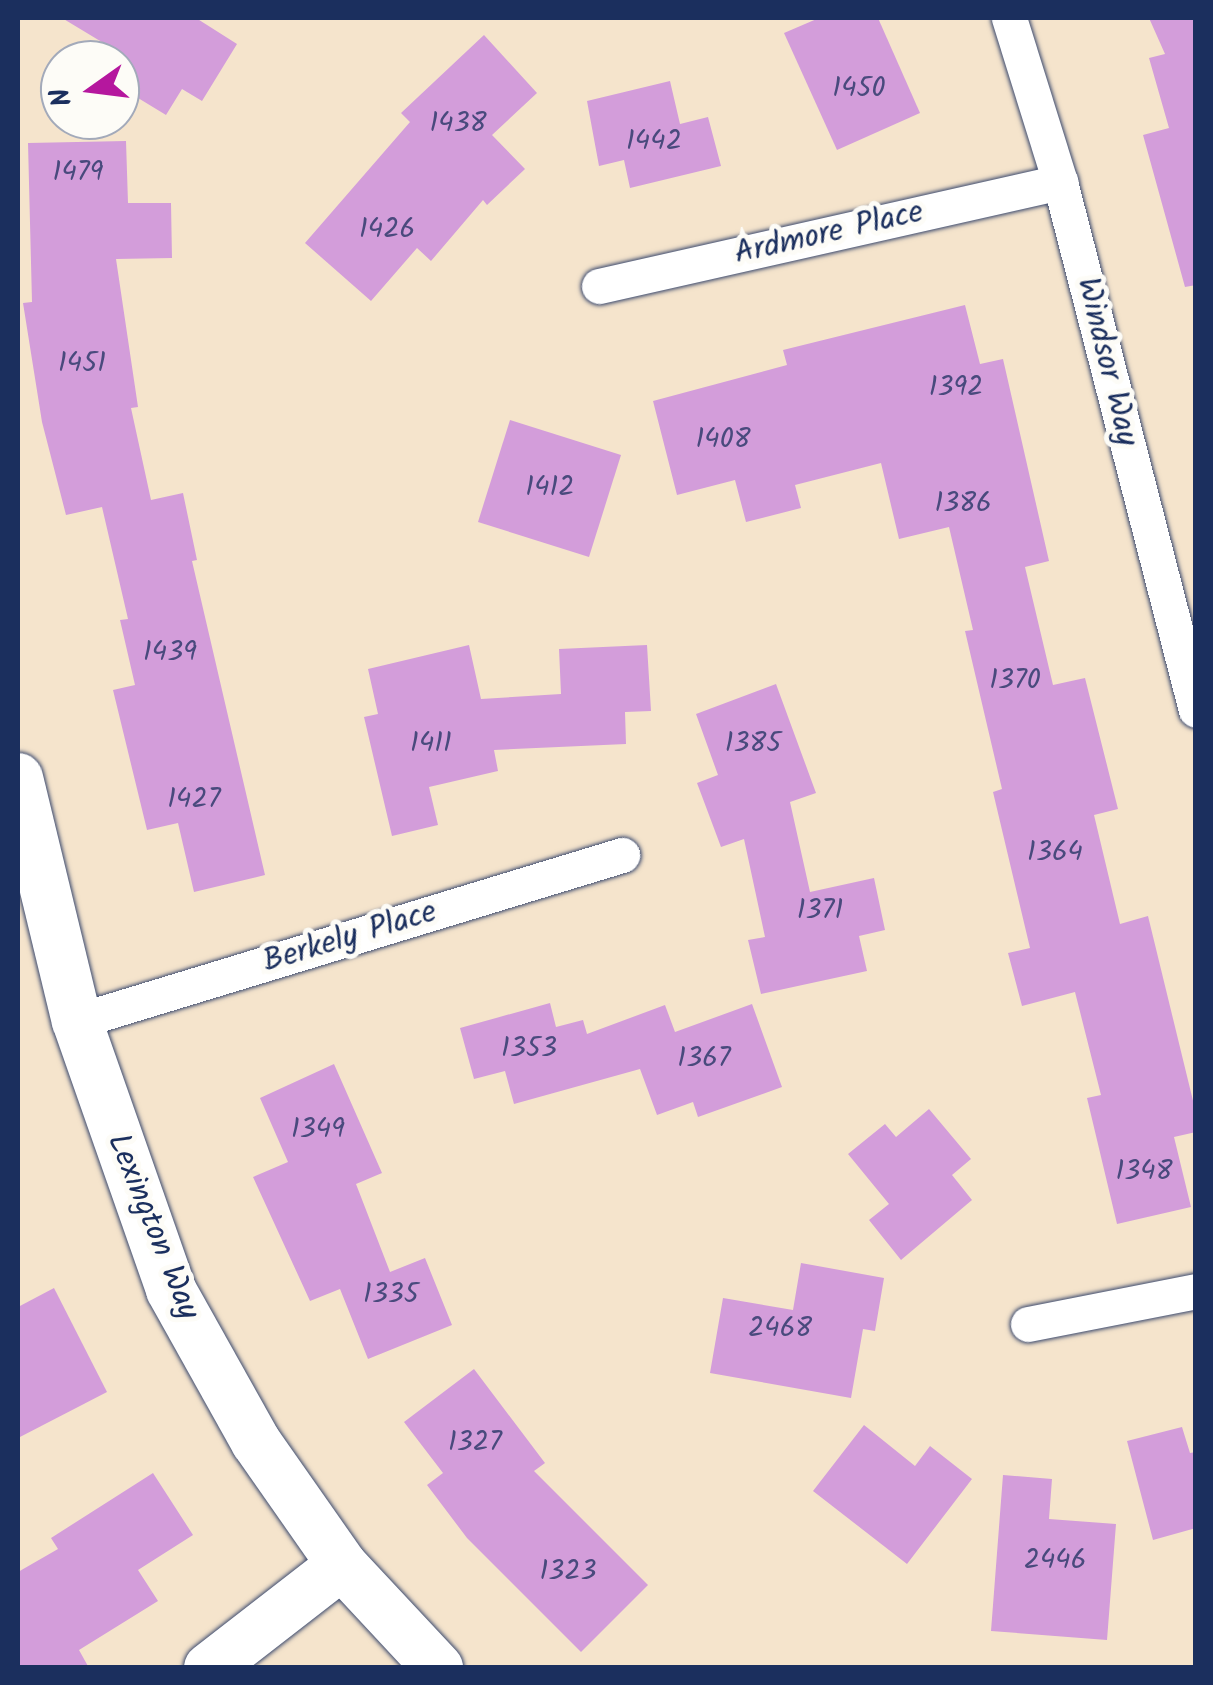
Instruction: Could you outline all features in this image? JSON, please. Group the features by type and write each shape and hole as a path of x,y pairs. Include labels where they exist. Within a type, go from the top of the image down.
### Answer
{"street":[{"name":"Windsor Way","path":"1009,18 1060,182 1196,710"},
{"name":"Ardmore Place","path":"598,286 1060,182"},
{"name":"Lexington Way","path":"18,778 77,1021 170,1290 256,1442 342,1564 438,1668"},
{"name":"Berkely Place","path":"77,1021 622,855"},
{"path":"1028,1324 1196,1292"},
{"path":"209,1668 342,1564"}],"building":[{"path":"62,18 196,18 237,44 202,101 182,89 166,115 140,99 140,40 98,40"},
{"path":"819,18 878,18 920,113 837,150 784,33"},
{"path":"1149,18 1196,18 1196,285 1185,287 1143,135 1169,128 1149,58 1165,54"},
{"path":"484,35 537,93 492,135 525,169 487,205 483,200 431,261 417,248 371,301 305,243 410,122 401,113"},
{"path":"670,81 680,124 708,117 721,166 630,188 624,160 599,166 587,101"},
{"path":"126,141 128,203 171,203 172,258 116,259 138,407 131,408 151,500 183,493 197,560 192,561 265,875 194,892 178,823 147,830 113,690 135,685 120,620 128,619 102,507 66,515 42,422 23,303 32,302 28,143"},
{"path":"965,305 980,364 1003,359 1049,561 1025,567 1053,685 1085,678 1118,809 1094,815 1120,924 1148,916 1196,1113 1196,1132 1174,1137 1191,1207 1117,1224 1087,1098 1101,1095 1075,992 1022,1006 1008,953 1030,948 993,792 1002,789 965,631 973,630 949,527 899,539 881,463 795,485 801,508 746,522 735,480 677,495 653,401 787,365 783,350"},
{"path":"510,420 621,455 589,557 478,522"},
{"path":"469,645 481,699 561,694 559,649 647,645 651,711 625,712 626,744 494,750 498,771 429,787 438,825 392,836 364,717 378,714 368,669"},
{"path":"776,684 816,793 790,802 810,892 874,878 885,930 859,936 867,971 761,994 748,940 765,937 744,839 721,847 697,783 718,775 696,714"},
{"path":"550,1003 556,1027 583,1020 587,1034 665,1005 675,1032 752,1004 782,1087 698,1117 693,1102 657,1115 640,1069 514,1104 505,1071 474,1079 460,1028"},
{"path":"334,1064 382,1173 356,1184 390,1272 425,1258 452,1325 368,1359 340,1289 310,1301 253,1177 288,1162 260,1098"},
{"path":"929,1109 971,1159 952,1175 972,1200 901,1260 869,1220 889,1204 848,1154 885,1124 896,1137"},
{"path":"801,1263 884,1278 875,1331 863,1329 851,1398 710,1373 723,1298 793,1310"},
{"path":"54,1288 107,1392 18,1438 18,1307"},
{"path":"474,1369 545,1463 534,1471 648,1585 581,1652 467,1538 427,1485 443,1473 404,1422"},
{"path":"864,1425 915,1466 930,1446 972,1479 907,1564 813,1491"},
{"path":"1182,1427 1190,1453 1196,1452 1196,1528 1153,1540 1127,1441"},
{"path":"153,1473 193,1535 138,1570 158,1601 79,1650 89,1668 18,1668 18,1572 58,1549 51,1538"},
{"path":"1003,1475 1052,1479 1049,1519 1116,1524 1107,1640 991,1631"}]}
